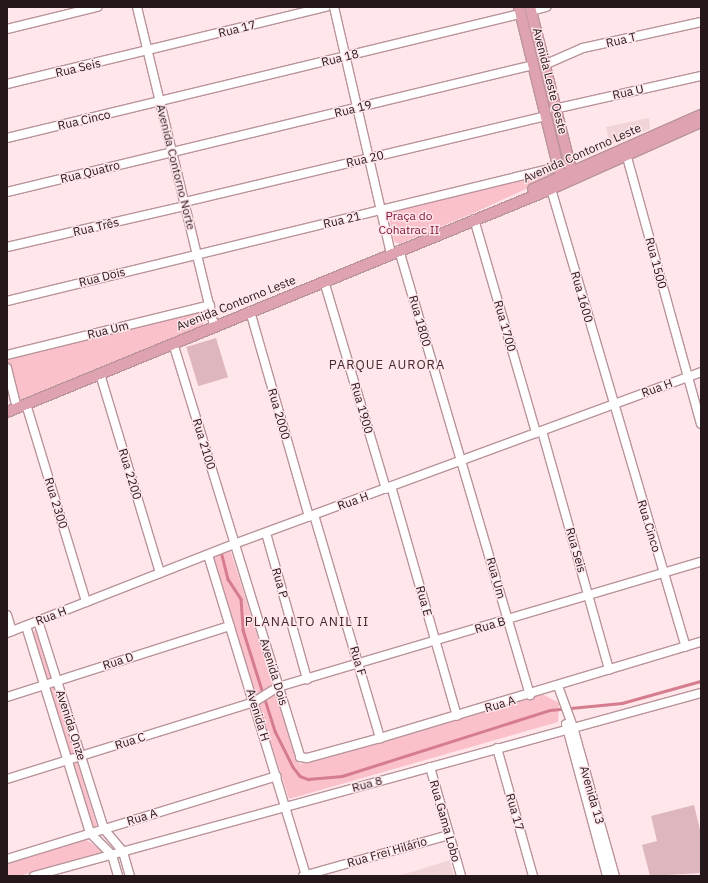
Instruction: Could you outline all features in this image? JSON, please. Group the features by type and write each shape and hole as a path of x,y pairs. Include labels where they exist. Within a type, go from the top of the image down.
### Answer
{"main road":[{"name":"Avenida Leste Oeste","path":"530,9 564,150 572,175"},
{"name":"Avenida Leste Oeste","path":"520,10 560,176"},
{"name":"Avenida Contorno Leste","path":"474,219 560,176 572,175 626,151 700,123"},
{"path":"564,150 574,161 598,159"},
{"name":"Avenida Contorno Leste","path":"572,175 598,159 626,151"},
{"name":"Avenida Contorno Leste","path":"7,412 395,251 551,189 560,176"}],"street":[{"path":"7,29 97,7"},
{"name":"Avenida Contorno Norte","path":"137,7 214,326"},
{"name":"Rua 17","path":"148,51 326,7"},
{"name":"Rua 1800","path":"334,7 381,210 461,461"},
{"path":"530,9 546,7"},
{"name":"Rua 18","path":"160,102 345,56 520,10"},
{"name":"Rua T","path":"544,65 584,48 701,22"},
{"name":"Rua Seis","path":"7,84 148,51"},
{"name":"Rua 19","path":"172,152 533,65"},
{"name":"Rua U","path":"554,109 701,76"},
{"name":"Rua Cinco","path":"7,138 160,102"},
{"name":"Rua 20","path":"185,204 545,116"},
{"name":"Rua 1500","path":"626,151 687,378"},
{"name":"Rua Quatro","path":"7,192 172,152"},
{"name":"Rua 21","path":"197,254 381,210 560,176"},
{"name":"Rua 1600","path":"551,189 613,405"},
{"name":"Rua Três","path":"7,248 185,204"},
{"name":"Rua 1700","path":"474,219 539,432"},
{"name":"Rua Dois","path":"7,301 197,254"},
{"name":"Rua 1900","path":"324,281 389,487"},
{"name":"Rua Um","path":"7,355 210,305"},
{"name":"Rua 2000","path":"250,312 312,516"},
{"name":"Rua 2100","path":"173,343 234,544"},
{"name":"Rua 2300","path":"7,368 86,602"},
{"name":"Rua H","path":"10,632 234,544 701,372"},
{"name":"Rua 2200","path":"100,374 160,573"},
{"path":"687,378 701,424"},
{"name":"Rua Cinco","path":"613,405 686,647"},
{"name":"Rua Seis","path":"539,432 589,596 609,670"},
{"name":"Rua Um","path":"461,461 530,695"},
{"name":"Rua E","path":"389,487 436,641 457,716"},
{"name":"Rua F","path":"312,516 380,738"},
{"name":"Rua P","path":"266,533 307,679"},
{"name":"Avenida Dois","path":"234,544 299,754"},
{"name":"Avenida H","path":"208,555 277,776 304,875"},
{"name":"Rua B","path":"262,696 278,687 701,562"},
{"path":"7,615 10,632"},
{"name":"Avenida Onze","path":"38,621 104,829"},
{"name":"Avenida Onze","path":"26,626 90,833"},
{"name":"Rua D","path":"7,697 230,626"},
{"name":"Rua A","path":"299,754 307,758 380,738 530,695 701,642"},
{"name":"Avenida 13","path":"558,686 615,876"},
{"name":"Rua 8","path":"34,876 46,874 286,806 701,693"},
{"name":"Rua C","path":"7,779 254,702 262,696"},
{"name":"Avenida 13","path":"570,728 607,876"},
{"name":"Rua 17","path":"497,748 533,876"},
{"name":"Rua Gama Lobo","path":"430,767 461,876"},
{"name":"Rua A","path":"7,859 277,776"},
{"path":"104,829 123,852 130,876"},
{"path":"90,833 112,855 118,876"},
{"name":"Rua Frei Hilário","path":"304,875 449,835"}],"shaded area":[{"path":"649,118 650,129 610,144 606,127"},
{"path":"450,860 454,876 395,876 412,872"}],"green space":[{"name":"Praça do Cohatrac II","path":"550,172 552,177 476,212 399,244 394,241 388,213 466,191"},
{"path":"201,312 204,323 201,329 19,402 7,362 11,357"},
{"path":"230,549 296,758 300,764 542,694 559,703 558,722 289,799 211,556"},
{"path":"37,630 75,754 68,756 30,632"},
{"path":"77,761 97,826 91,828 72,763"},
{"path":"85,839 105,853 18,876 7,876 7,863"}],"building":[{"path":"216,338 228,377 198,386 186,347"},
{"path":"694,805 701,834 701,873 650,876 642,845 657,841 651,816"}],"waterway":[{"path":"222,555 228,579 241,599 243,630 275,731 293,767 300,776 308,779 342,776 550,710 622,703 701,681"}],"district":[{"name":"PARQUE AURORA","path":"387,365"},
{"name":"PLANALTO ANIL II","path":"307,622"}]}
